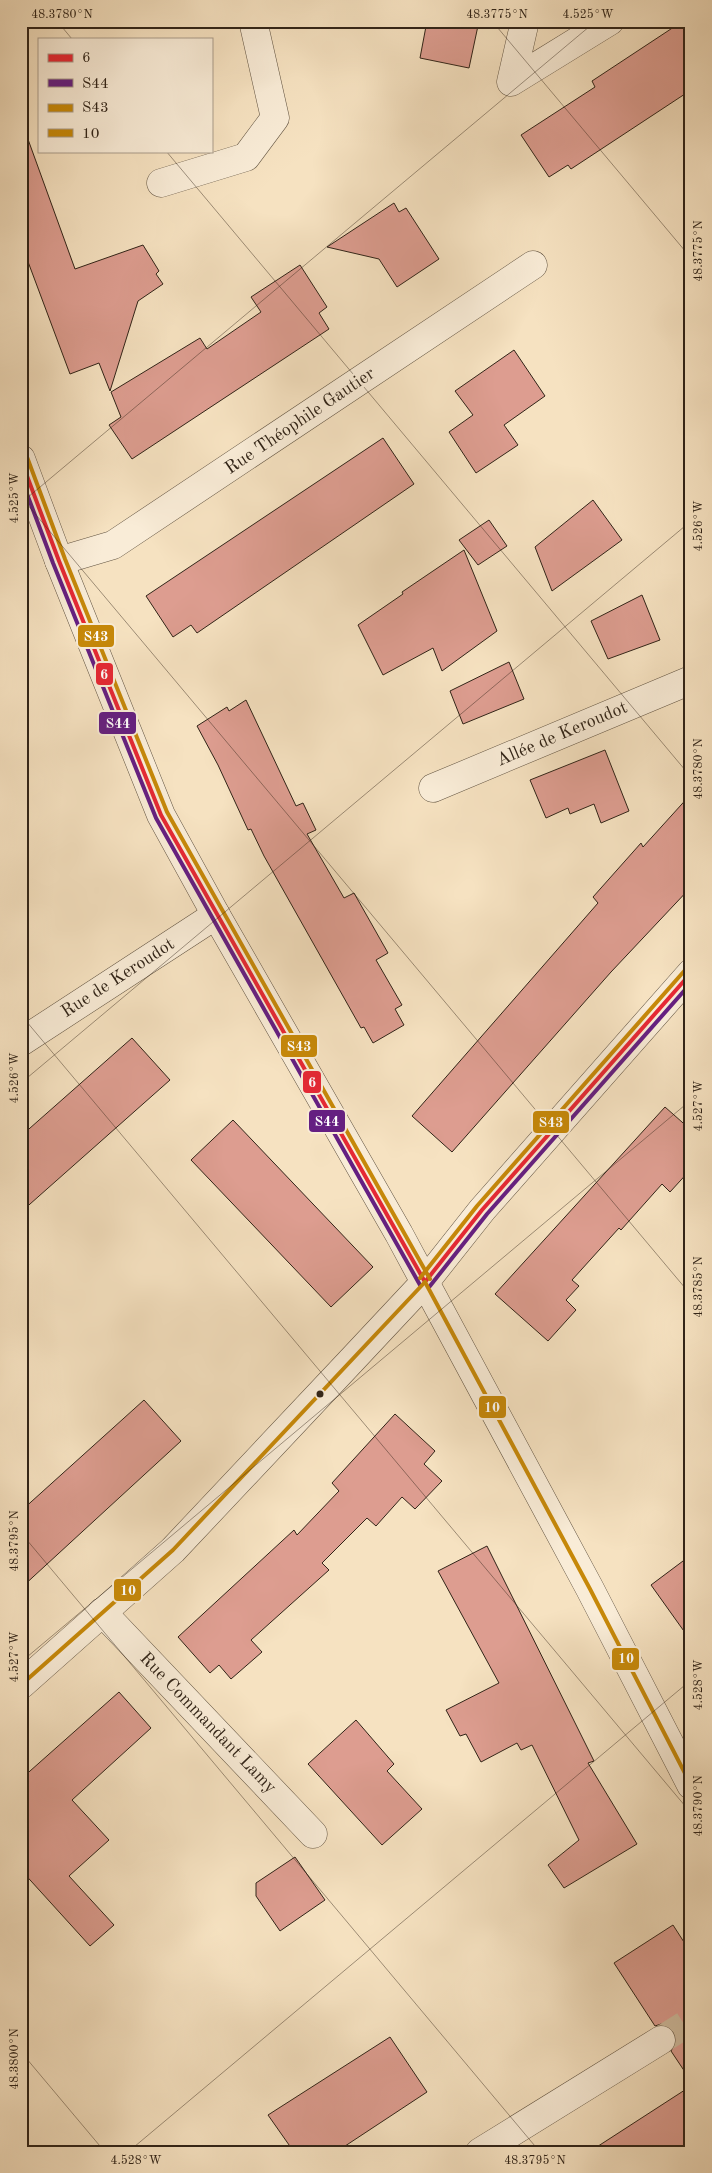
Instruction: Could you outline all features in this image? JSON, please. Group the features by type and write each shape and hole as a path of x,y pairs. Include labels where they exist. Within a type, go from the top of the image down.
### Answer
{"street":[{"path":"161,183 246,157 275,118 253,21"},
{"path":"525,21 511,82 610,21"},
{"name":"Rue Théophile Gautier","path":"59,561 113,545 533,265"},
{"path":"21,459 59,561 160,815 425,1282 590,1589 691,1785"},
{"name":"Allée de Keroudot","path":"433,788 691,680"},
{"name":"Rue de Keroudot","path":"21,1042 216,915"},
{"path":"21,1685 173,1550 425,1282 482,1210 691,973"},
{"name":"Rue Commandant Lamy","path":"102,1612 313,1834"},
{"path":"480,2152 661,2040"}],"building":[{"path":"427,21 479,21 469,68 420,58"},
{"path":"683,21 691,21 691,90 571,169 568,165 549,177 521,135 595,87 592,81"},
{"path":"25,131 75,269 143,245 159,271 156,274 163,284 138,301 110,391 99,363 70,374 21,243 21,132"},
{"path":"394,203 399,212 406,208 439,259 397,287 379,259 327,247"},
{"path":"300,265 327,307 319,313 329,329 132,459 109,425 121,417 111,392 200,338 207,349 261,312 251,297"},
{"path":"514,350 545,396 504,425 518,445 476,473 449,432 473,415 455,391"},
{"path":"383,438 414,484 197,633 191,625 173,637 146,596"},
{"path":"593,500 622,540 552,591 535,547"},
{"path":"489,520 507,546 478,565 459,540"},
{"path":"464,550 497,631 442,671 433,648 383,675 358,625 403,594 402,592"},
{"path":"642,595 660,640 608,659 591,621"},
{"path":"509,662 524,699 463,724 450,691"},
{"path":"246,700 296,806 303,803 316,830 307,834 344,898 354,893 388,953 376,960 402,1005 395,1009 404,1025 373,1043 364,1027 361,1028 264,856 251,829 248,830 218,765 197,726 227,707 229,711"},
{"path":"605,750 629,811 601,823 594,804 570,814 568,808 546,818 530,780"},
{"path":"691,794 691,887 611,972 452,1152 412,1116 598,903 593,897 641,843 643,847"},
{"path":"132,1038 170,1080 21,1212 21,1136"},
{"path":"665,1107 691,1130 691,1169 670,1192 662,1184 621,1230 619,1228 572,1280 579,1286 566,1300 576,1310 548,1341 495,1294"},
{"path":"233,1120 373,1267 331,1307 191,1160"},
{"path":"144,1400 181,1441 21,1588 21,1511"},
{"path":"395,1414 435,1451 424,1464 442,1481 415,1509 402,1497 376,1526 367,1518 322,1563 329,1570 251,1640 262,1652 231,1679 219,1665 210,1673 178,1637 294,1530 297,1535 339,1491 332,1483"},
{"path":"487,1546 594,1761 588,1763 637,1844 564,1888 548,1865 579,1840 532,1745 521,1750 517,1743 481,1762 466,1734 460,1736 446,1710 499,1683 438,1571"},
{"path":"691,1555 691,1641 651,1585"},
{"path":"119,1692 151,1728 72,1800 109,1840 69,1876 114,1925 90,1946 21,1870 21,1779"},
{"path":"356,1720 394,1764 387,1771 422,1809 382,1845 308,1764"},
{"path":"295,1857 325,1900 280,1931 256,1896 256,1883"},
{"path":"673,1925 691,1953 691,2081 671,2051 677,2040 674,2031 668,2026 661,2024 655,2026 614,1963"},
{"path":"390,2037 427,2092 336,2152 294,2152 268,2115"},
{"path":"691,2086 691,2152 589,2152"}],"tunnel":[{"path":"661,2040 691,2021"}],"transit line":[{"name":"S43","path":"27,457 65,559 167,812 430,1279"},
{"name":"6","path":"21,460 59,561 161,815 425,1282"},
{"name":"S44","path":"21,478 53,563 156,818 420,1285"},
{"name":"S43","path":"420,1278 477,1206 686,969"},
{"name":"6","path":"425,1282 482,1210 691,973"},
{"name":"S44","path":"430,1286 487,1214 691,983"},
{"name":"10","path":"425,1282 590,1589 691,1785"},
{"name":"10","path":"21,1685 173,1550 425,1282"}]}
